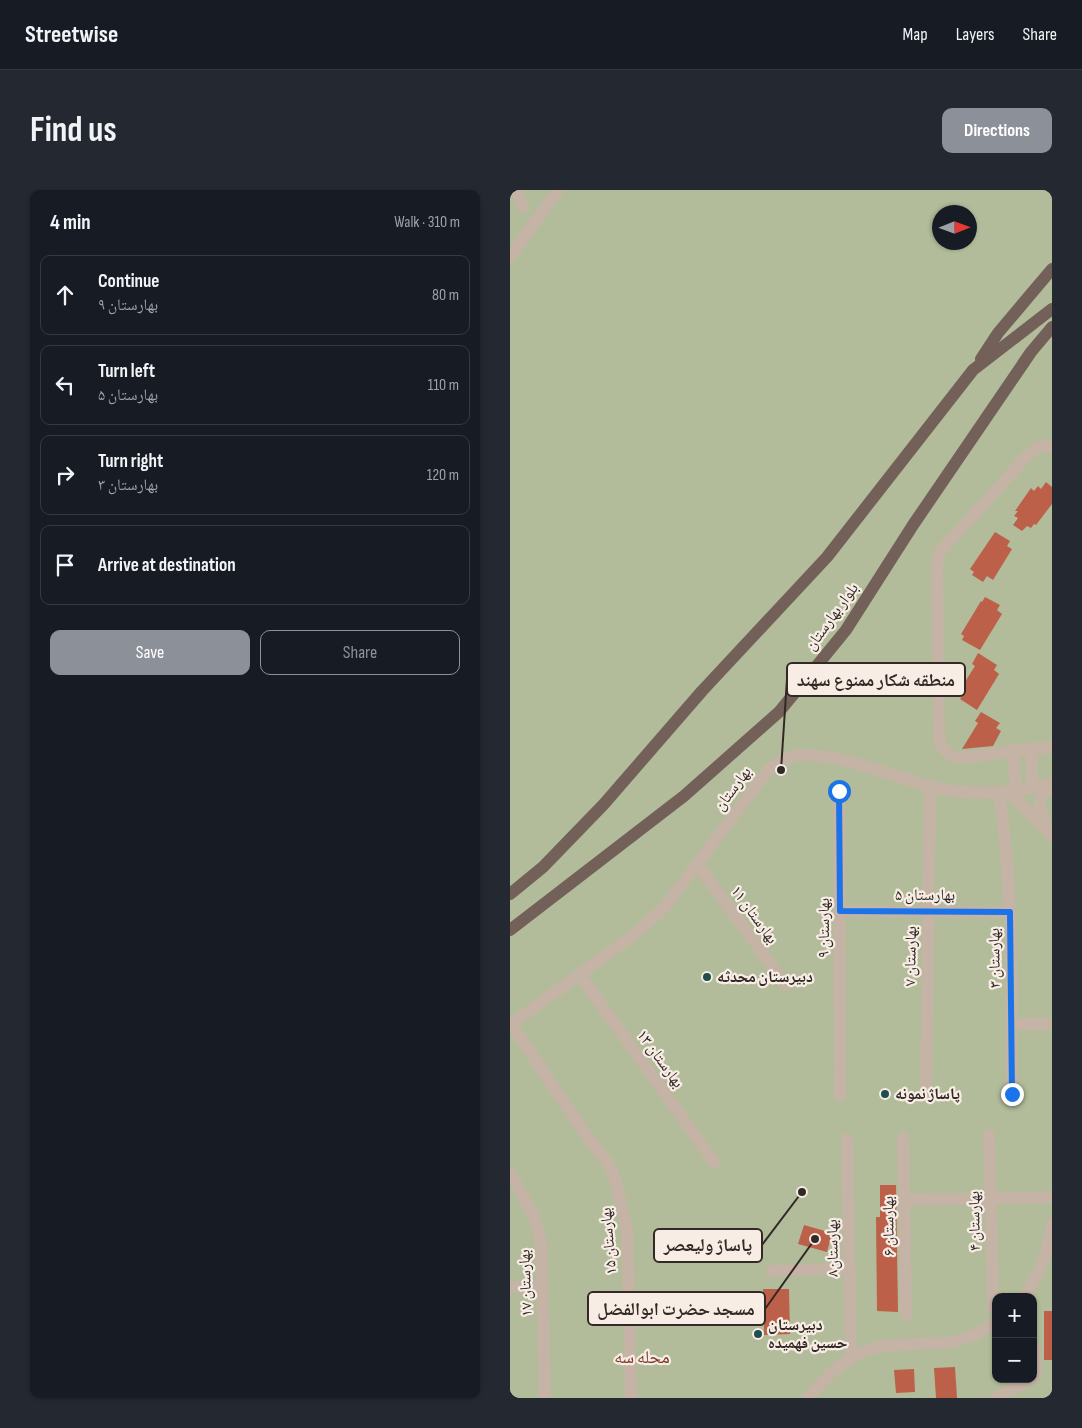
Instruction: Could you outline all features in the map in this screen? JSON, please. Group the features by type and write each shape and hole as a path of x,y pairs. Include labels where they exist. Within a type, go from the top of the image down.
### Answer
{"main road":[{"path":"510,894 543,867 604,804 702,691 827,557 974,370 998,333 1052,269"},
{"path":"974,370 1052,309"},
{"name":"بلوار بهارستان","path":"510,930 684,796 779,712 846,630 913,525 1025,360 1052,327"}],"street":[{"path":"516,190 523,207"},
{"path":"510,257 558,190"},
{"path":"1052,446 1038,447 1026,457 939,553 937,558 939,739 941,746 950,755 958,758 1013,750 1052,747"},
{"path":"1031,748 1032,788"},
{"name":"بهارستان ۳","path":"1012,1094 1010,912 1007,846 1008,792 1013,750"},
{"name":"بهارستان","path":"511,1025 635,934 663,909 768,770 786,758 805,754 826,756 930,786 967,792 1008,792 1052,785"},
{"path":"1050,834 1039,807 1042,793 1052,785"},
{"name":"بهارستان ۷","path":"926,1096 930,786"},
{"name":"بهارستان ۹","path":"839,791 840,1095"},
{"path":"1008,792 1050,834"},
{"name":"بهارستان ۱۱","path":"697,864 786,985"},
{"name":"بهارستان ۵","path":"840,911 1010,912"},
{"name":"بهارستان ۱۳","path":"580,975 714,1162"},
{"path":"1012,1024 1052,1024"},
{"name":"بهارستان ۱۵","path":"511,1025 586,1135 608,1163 616,1179 627,1228 631,1398"},
{"name":"بهارستان ۴","path":"989,1135 993,1293"},
{"name":"بهارستان ۶","path":"903,1138 906,1315"},
{"name":"بهارستان۸","path":"847,1139 851,1358"},
{"name":"بهارستان ۱۷","path":"510,1173 534,1216 541,1243 545,1398"},
{"path":"905,1200 1052,1197"},
{"path":"1027,1293 1036,1279 1048,1252 1052,1224"},
{"path":"772,1271 850,1268"},
{"path":"510,1287 543,1288"},
{"path":"808,1398 829,1374 851,1358 871,1349 899,1343 951,1342 976,1334 992,1325"},
{"path":"1003,1397 1026,1383"}],"green space":[{"path":"510,190 1052,190 1052,1398 510,1398"}],"building":[{"path":"1046,482 1052,487 1052,504 1036,525 1034,524 1031,528 1027,526 1022,531 1013,525 1018,518 1014,516 1018,511 1015,511 1031,488 1034,491 1038,486 1041,489"},
{"path":"995,532 1010,541 1007,546 1012,549 993,580 987,576 983,582 972,575 974,572 970,569"},
{"path":"985,597 1000,605 997,610 1002,614 980,650 962,640 964,636 961,634"},
{"path":"978,653 997,665 994,670 999,674 977,710 960,699 962,696 958,693 975,666 972,664"},
{"path":"981,712 1000,723 996,728 1001,731 993,746 962,749 978,723 975,721"},
{"path":"880,1185 896,1185 898,1312 877,1311 876,1217 880,1217"},
{"path":"804,1225 832,1233 827,1252 798,1244"},
{"path":"763,1289 789,1289 790,1334 764,1335 764,1320 758,1320 758,1311 764,1310"},
{"path":"1044,1311 1052,1311 1052,1360 1044,1360"},
{"path":"955,1367 957,1398 936,1398 934,1368"},
{"path":"914,1369 915,1392 896,1393 894,1370"}],"place":[{"name":"منطقه شکار ممنوع سهند","path":"781,770"},
{"name":"دبیرستان محدثه","path":"707,977"},
{"name":"پاساژ نمونه","path":"885,1094"},
{"name":"پاساژ ولیعصر","path":"802,1192"},
{"name":"مسجد حضرت ابوالفضل","path":"815,1239"},
{"name":"دبیرستان حسین فهمیده","path":"758,1334"}],"district":[{"name":"محله سه","path":"642,1357"}],"route":[{"path":"839,791 840,911 1010,912 1012,1094"}]}
